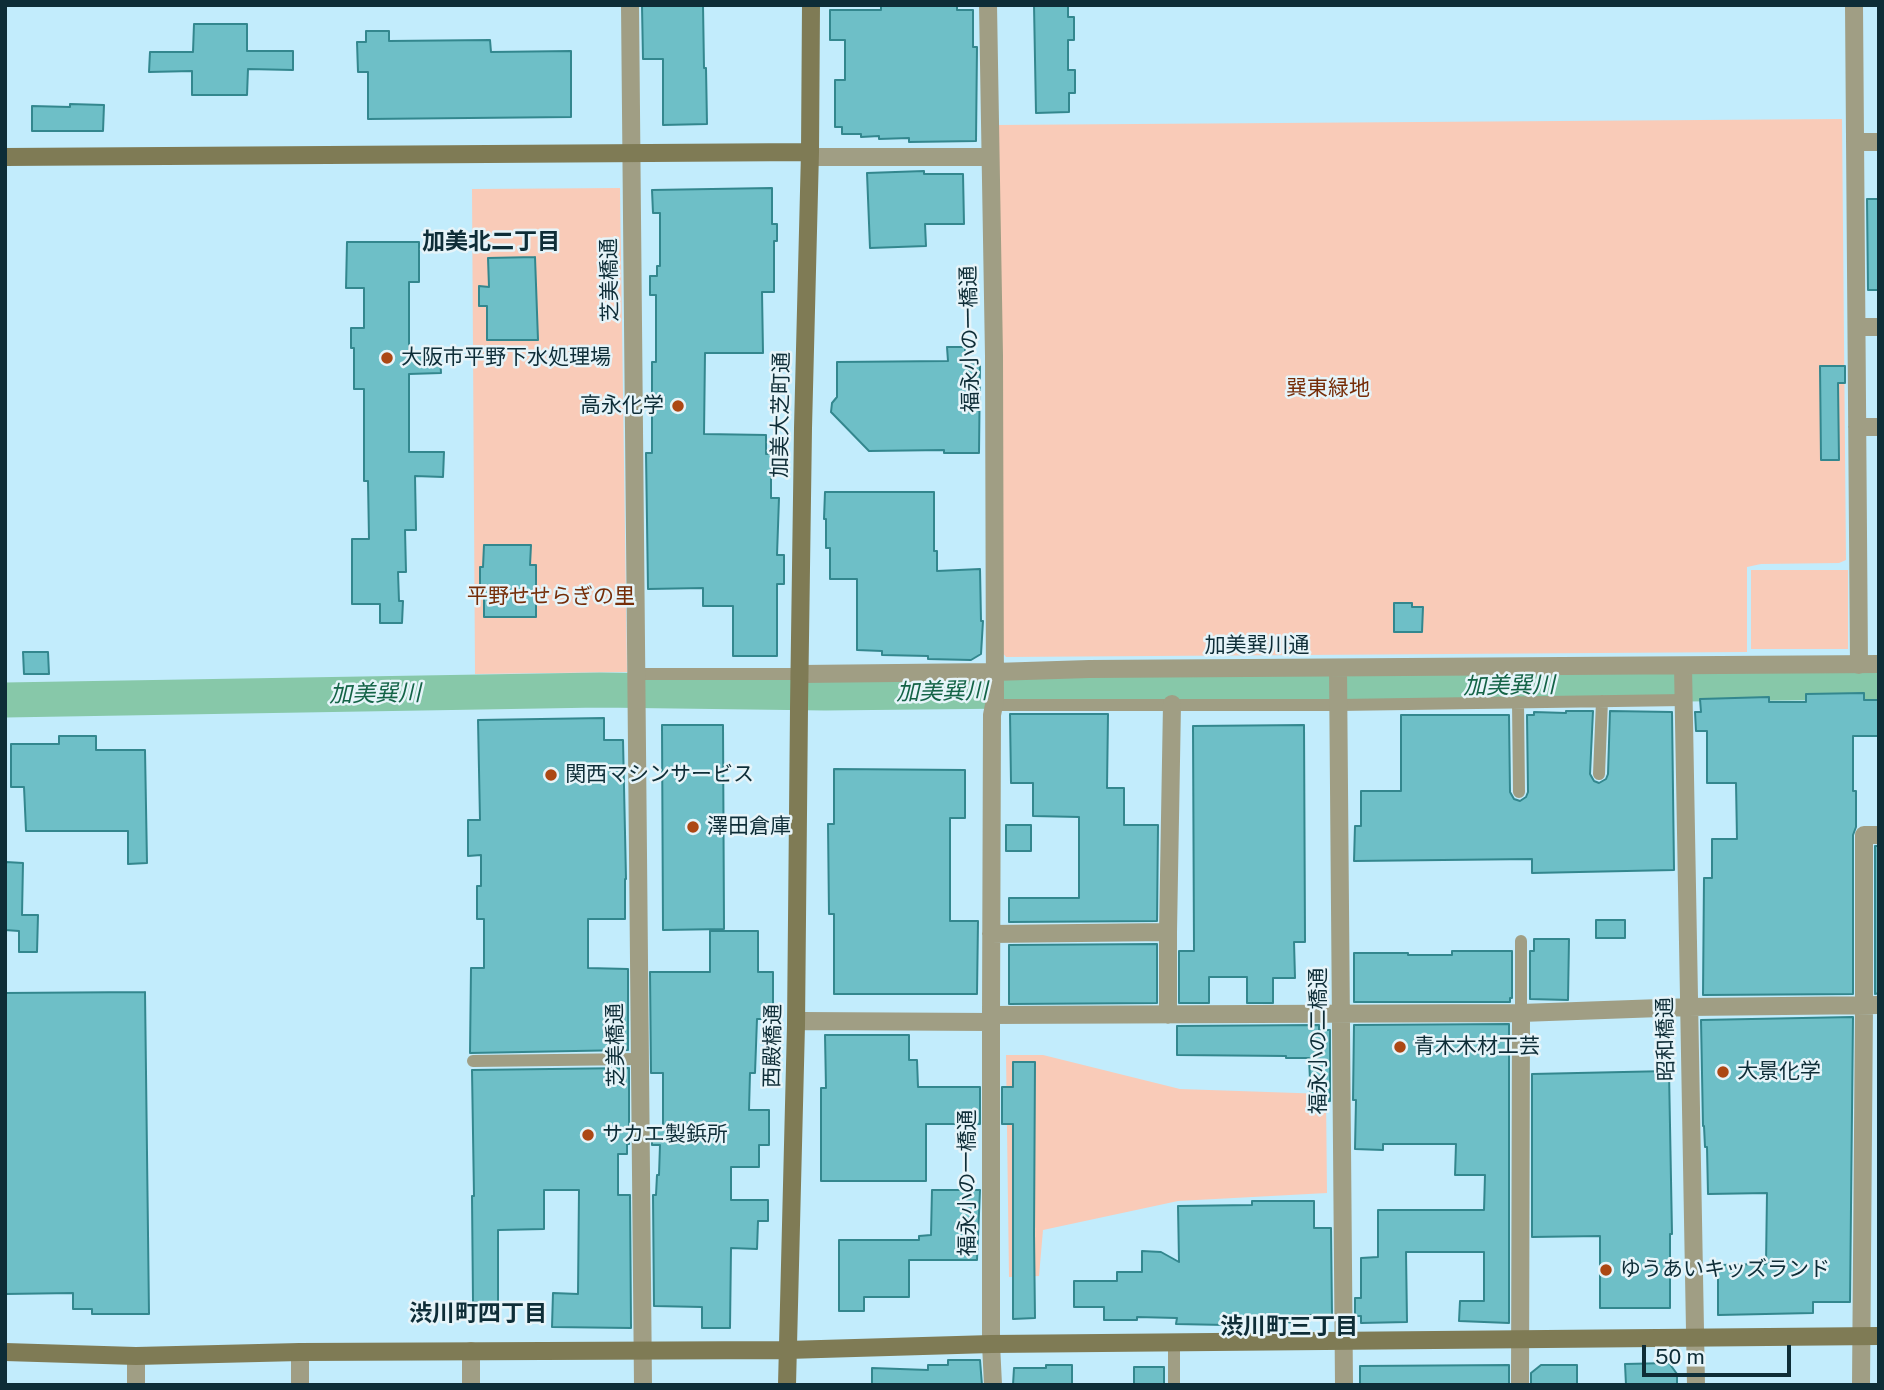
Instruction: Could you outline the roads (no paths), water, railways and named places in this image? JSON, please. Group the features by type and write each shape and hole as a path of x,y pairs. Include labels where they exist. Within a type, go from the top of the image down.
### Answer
{"street":[{"name":"芝美橋通","path":"630,5 643,1385"},
{"name":"加美大芝町通","path":"799,708 811,5"},
{"name":"福永小の一橋通","path":"988,5 994,356 992,1385"},
{"path":"1854,5 1859,665"},
{"path":"1856,142 1879,142"},
{"path":"5,157 632,154 989,157"},
{"path":"1857,327 1879,327"},
{"path":"1857,427 1879,427"},
{"name":"加美巽川通","path":"800,680 994,690 1088,669 1879,664"},
{"name":"昭和橋通","path":"1683,666 1696,1385"},
{"name":"福永小の二橋通","path":"1338,669 1344,1385"},
{"path":"1168,1015 1172,704"},
{"name":"西殿橋通","path":"787,1385 796,1025 799,708"},
{"path":"1861,1385 1870,1336 1872,1005 1871,909 1864,835 1879,835"},
{"path":"991,934 1168,932"},
{"path":"796,1025 801,1021 1521,1013 1688,1007 1872,1005"},
{"path":"1520,1385 1521,1013"},
{"path":"5,1352 136,1356 300,1352 788,1350 991,1344 1870,1336"},
{"path":"471,1351 471,1385"},
{"path":"300,1352 300,1385"},
{"path":"136,1356 136,1385"}],"lane":[{"name":"加美巽川通","path":"637,677 800,680"},
{"path":"994,690 1172,704 1602,701 1683,697"},
{"path":"1599,774 1602,701"},
{"path":"1518,702 1519,792"},
{"path":"1521,941 1521,1013"},
{"path":"473,1061 639,1059"},
{"path":"1174,1343 1174,1385"}],"waterway":[{"name":"加美巽川","path":"5,700 600,690 825,693 1879,682"}],"place":[{"name":"大阪市平野下水処理場","path":"387,358"},
{"name":"高永化学","path":"678,406"},
{"name":"関西マシンサービス","path":"551,775"},
{"name":"澤田倉庫","path":"693,827"},
{"name":"青木木材工芸","path":"1400,1047"},
{"name":"大景化学","path":"1723,1072"},
{"name":"サカエ製鋲所","path":"588,1135"},
{"name":"ゆうあいキッズランド","path":"1606,1270"}],"district":[{"name":"加美北二丁目","path":"491,242"},
{"name":"渋川町四丁目","path":"478,1314"},
{"name":"渋川町三丁目","path":"1289,1327"}],"park label":[{"name":"巽東緑地","path":"1328,389"},
{"name":"平野せせらぎの里","path":"551,597"}]}
